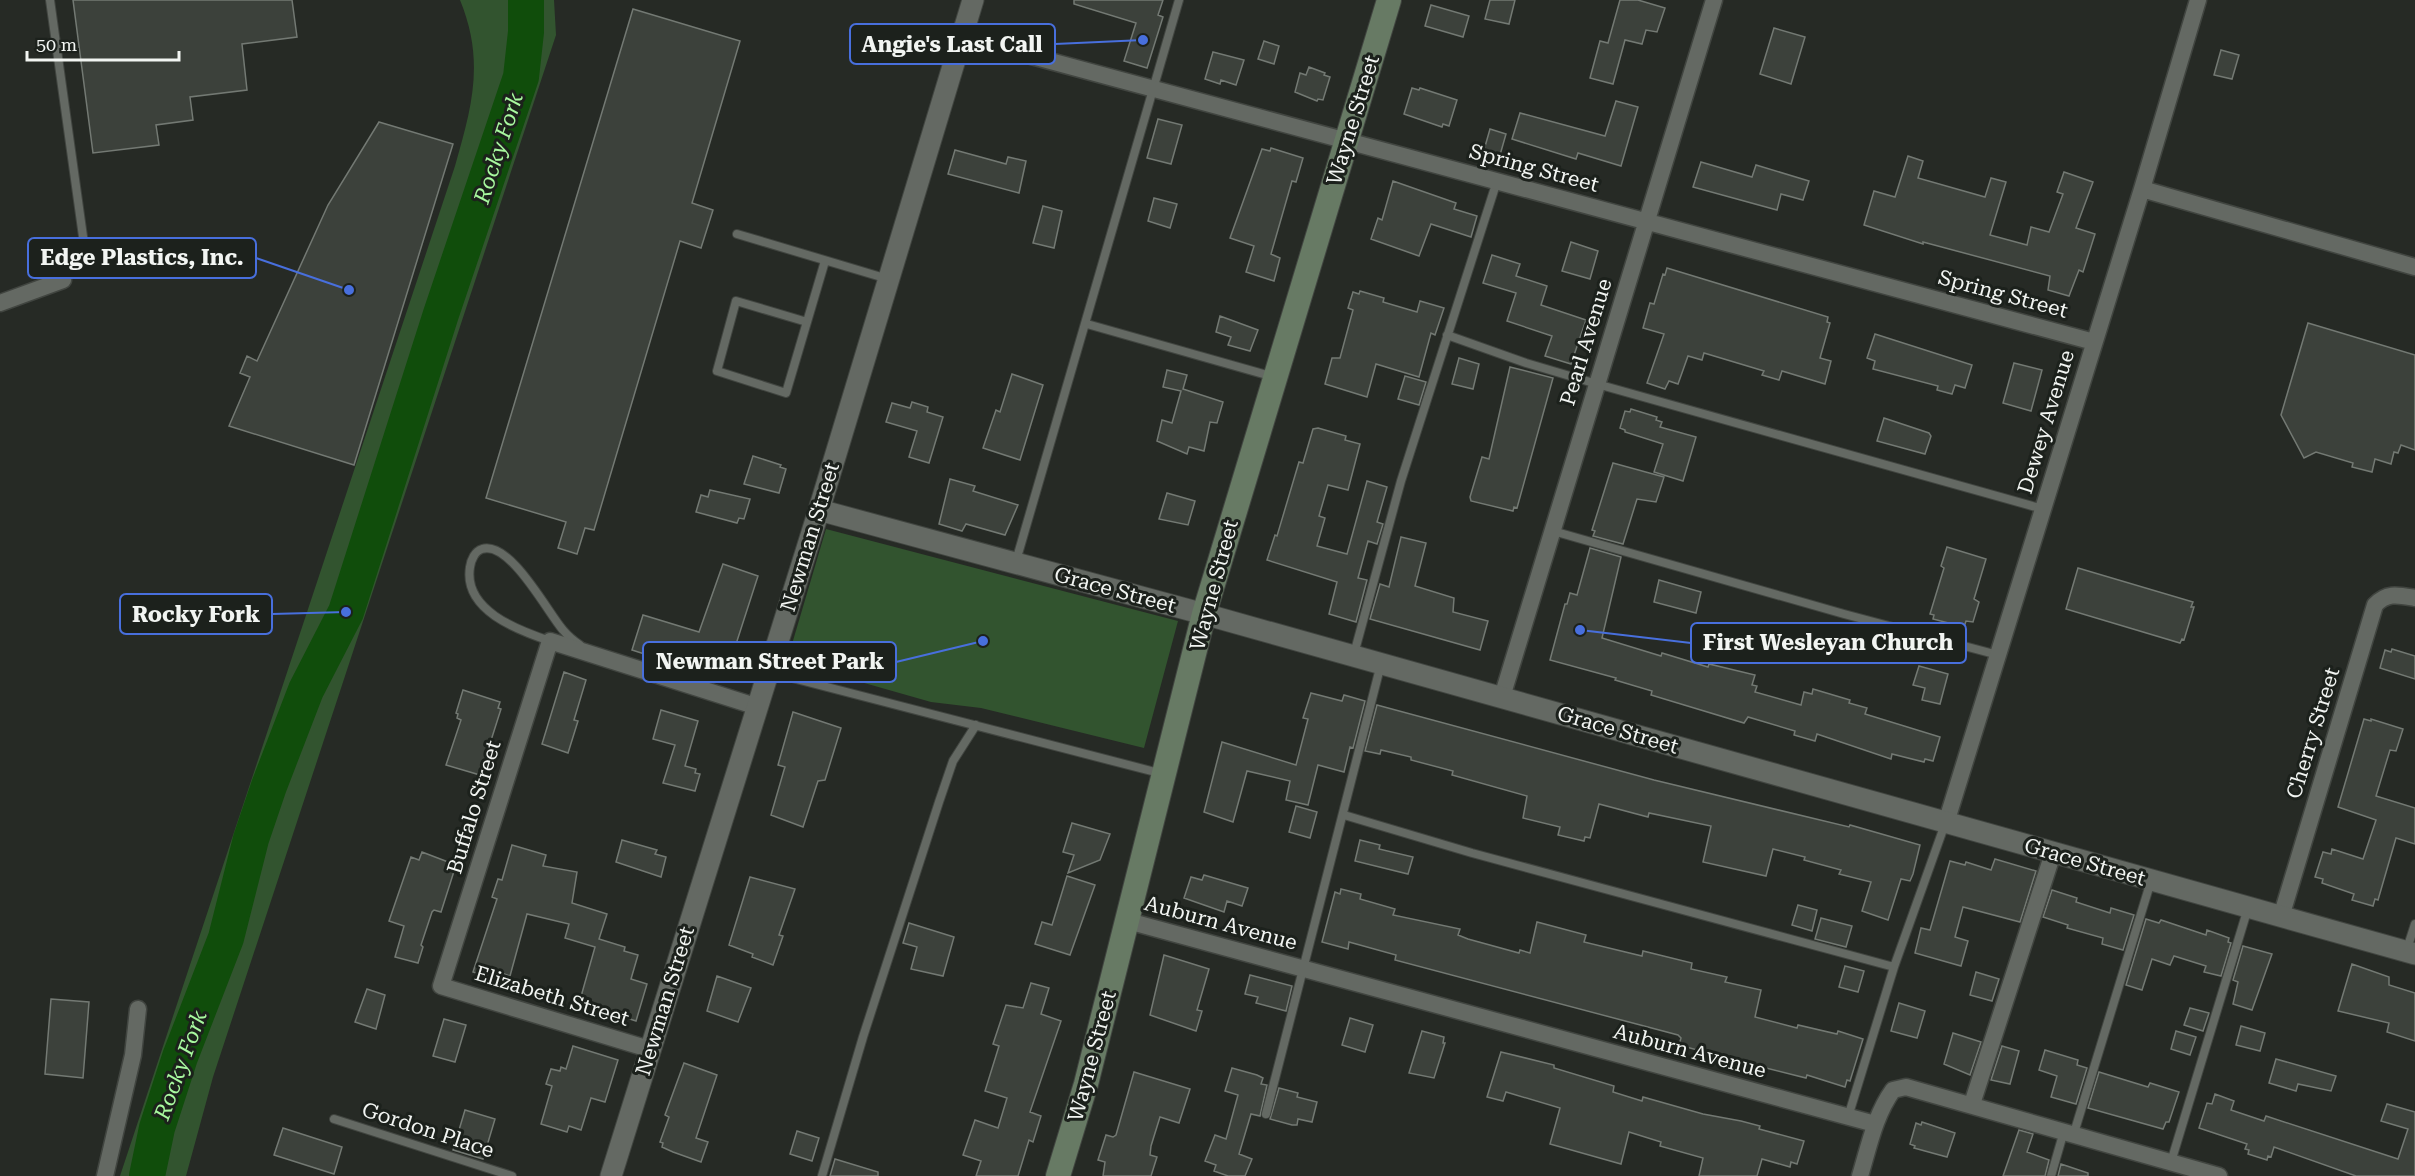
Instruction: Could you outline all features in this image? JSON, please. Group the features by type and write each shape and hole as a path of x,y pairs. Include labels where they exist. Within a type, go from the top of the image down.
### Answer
{"main road":[{"name":"Wayne Street","path":"1058,1176 1086,1084 1166,775 1204,614 1389,0"}],"street":[{"name":"Newman Street","path":"611,1176 819,510 973,0"},
{"name":"Pearl Avenue","path":"1502,697 1714,0"},
{"name":"Dewey Avenue","path":"1946,822 2142,189 2198,0"},
{"name":"Spring Street","path":"961,37 2094,342"},
{"path":"2142,189 2415,267"},
{"path":"0,303 63,280"},
{"name":"Grace Street","path":"819,510 1204,614 2411,953"},
{"name":"Cherry Street","path":"2281,917 2375,605 2383,596 2392,594 2415,598"},
{"path":"549,641 758,707"},
{"name":"Buffalo Street","path":"441,986 549,641"},
{"path":"1972,1104 2053,853"},
{"name":"Auburn Avenue","path":"1128,921 1875,1124"},
{"name":"Elizabeth Street","path":"441,986 649,1049"},
{"path":"105,1176 133,1055 138,1009"},
{"path":"1860,1176 1875,1124 1893,1090 1906,1087 2219,1176"}],"lane":[{"path":"50,0 86,258 63,280"},
{"path":"1016,563 1179,0"},
{"path":"1354,656 1401,481 1497,181"},
{"path":"737,234 888,279"},
{"path":"807,322 736,301 717,371 786,393 807,322 825,261"},
{"path":"1087,324 1274,377"},
{"path":"1447,335 1526,363 1597,384 2043,509"},
{"path":"1553,531 1844,614 1998,655"},
{"path":"549,641 518,631 480,603 471,588 469,574 475,553 482,549 493,548 502,554 542,598 561,629 589,652"},
{"path":"1266,1114 1381,664"},
{"path":"768,672 1166,775"},
{"path":"822,1176 863,1037 953,761 976,725"},
{"path":"1344,814 1472,853 1894,967"},
{"path":"1848,1117 1894,967 1946,822"},
{"path":"2051,1176 2069,1132 2151,880"},
{"path":"2171,1162 2248,908"},
{"path":"2411,953 2415,924"},
{"name":"Gordon Place","path":"334,1119 512,1176"}],"green space":[{"path":"460,0 554,0 556,35 213,1077 186,1176 120,1176 455,166 471,103 474,64 468,22"},
{"path":"826,529 1178,621 1144,748 981,708 931,702 787,661"}],"building":[{"path":"73,0 292,0 297,37 242,44 247,90 190,97 193,120 156,125 159,145 93,153"},
{"path":"1074,0 1163,0 1158,15 1163,17 1147,68 1124,61 1136,23 1074,4"},
{"path":"1490,0 1515,0 1509,24 1485,19"},
{"path":"1620,0 1638,0 1665,8 1657,32 1646,30 1642,44 1625,40 1613,84 1590,78 1600,41 1608,43"},
{"path":"1431,5 1469,16 1463,37 1425,26"},
{"path":"633,9 740,41 692,203 713,210 701,248 680,241 594,530 585,528 577,554 558,548 566,522 486,498"},
{"path":"1774,28 1805,37 1791,84 1760,74"},
{"path":"1264,41 1279,46 1274,64 1258,59"},
{"path":"2221,50 2239,55 2232,79 2214,75"},
{"path":"1213,52 1244,60 1236,85 1221,80 1220,84 1205,79"},
{"path":"1309,67 1330,77 1323,100 1318,99 1317,101 1295,92 1300,73 1306,75"},
{"path":"1412,88 1419,90 1420,88 1457,100 1449,126 1443,124 1442,127 1404,114"},
{"path":"1616,101 1638,107 1621,166 1578,153 1576,159 1512,139 1520,113 1605,136"},
{"path":"1158,119 1182,125 1171,164 1147,158"},
{"path":"379,122 453,144 354,465 229,426 250,377 240,373 247,356 257,361 328,205"},
{"path":"1490,129 1506,134 1500,155 1484,150"},
{"path":"1271,148 1303,158 1296,182 1292,181 1271,254 1280,258 1274,281 1246,272 1254,246 1230,238 1262,149 1270,151"},
{"path":"955,150 1006,164 1008,157 1026,161 1019,193 948,174"},
{"path":"1908,156 1923,161 1918,178 1985,197 1991,178 2006,182 1990,235 2027,245 2031,227 2049,232 2063,194 2057,192 2064,172 2093,182 2076,228 2095,234 2083,272 2079,270 2069,296 2048,290 2050,276 1923,242 1923,244 1864,225 1874,191 1895,197"},
{"path":"1701,162 1752,177 1756,165 1809,181 1803,200 1781,194 1777,210 1693,187"},
{"path":"1393,181 1456,203 1454,209 1477,216 1471,237 1431,224 1419,256 1371,239 1378,218 1382,220"},
{"path":"1154,198 1177,204 1170,228 1148,221"},
{"path":"1043,206 1062,211 1054,248 1033,243"},
{"path":"1571,242 1598,251 1590,279 1562,271"},
{"path":"1492,255 1520,264 1516,276 1547,286 1541,305 1586,320 1571,364 1545,356 1552,336 1507,321 1516,293 1483,283"},
{"path":"1667,268 1828,317 1827,322 1830,323 1820,358 1831,361 1825,384 1782,371 1779,380 1762,375 1764,371 1704,353 1702,360 1688,356 1678,384 1669,381 1665,389 1647,383 1664,334 1643,328 1650,303 1654,304"},
{"path":"1360,291 1384,298 1383,302 1417,312 1420,301 1444,308 1435,335 1431,333 1419,377 1376,364 1367,397 1325,384 1332,358 1340,358 1353,310 1348,308 1353,292 1359,294"},
{"path":"1220,316 1258,330 1250,351 1228,345 1231,337 1216,332"},
{"path":"2308,323 2415,355 2415,450 2401,445 2398,453 2394,452 2391,464 2375,459 2372,472 2352,467 2353,463 2316,452 2304,458 2281,415"},
{"path":"1875,334 1972,365 1965,388 1955,385 1952,394 1937,390 1938,386 1873,369 1875,361 1867,358"},
{"path":"1459,358 1479,364 1473,389 1452,384"},
{"path":"2014,363 2042,370 2031,411 2003,403"},
{"path":"1510,367 1553,378 1517,508 1514,507 1513,511 1471,501 1470,497 1482,457 1489,459"},
{"path":"1167,370 1187,375 1183,389 1223,402 1217,423 1210,422 1204,451 1189,447 1187,454 1157,441 1162,420 1172,423 1181,391 1163,387"},
{"path":"1012,374 1043,385 1020,460 983,448 996,410 1000,412"},
{"path":"1405,376 1426,382 1419,405 1398,399"},
{"path":"912,402 928,407 927,412 943,417 929,463 909,457 917,431 886,422 892,403 910,408"},
{"path":"1631,409 1657,417 1656,420 1662,422 1660,427 1696,437 1683,481 1654,472 1663,444 1625,432 1620,428 1625,411 1630,412"},
{"path":"1884,418 1929,433 1931,436 1925,454 1877,441"},
{"path":"1318,428 1346,436 1345,440 1360,444 1348,490 1328,485 1319,516 1325,518 1317,546 1347,554 1367,481 1387,487 1377,522 1383,524 1377,544 1368,541 1358,578 1367,580 1356,622 1329,614 1337,582 1267,560 1275,535 1277,536 1299,462 1303,463 1313,429"},
{"path":"753,456 781,465 780,467 786,469 779,493 744,484"},
{"path":"1613,463 1664,477 1656,502 1637,499 1623,544 1593,536 1595,531 1592,530"},
{"path":"950,479 975,486 973,491 1018,505 1005,535 966,524 962,531 939,524"},
{"path":"710,490 750,499 744,519 739,518 737,523 696,512 701,495 708,497"},
{"path":"1167,493 1195,501 1188,525 1159,519"},
{"path":"1401,537 1426,543 1415,586 1454,598 1453,612 1488,621 1480,650 1370,619 1380,584 1389,587"},
{"path":"1947,547 1986,559 1974,599 1979,602 1973,622 1966,621 1964,627 1933,619 1934,615 1930,614 1944,568 1941,566"},
{"path":"1590,548 1621,557 1602,638 1661,656 1662,653 1708,667 1709,664 1755,675 1752,685 1757,686 1755,692 1801,705 1804,692 1812,694 1813,689 1850,700 1849,703 1867,708 1865,714 1940,737 1933,761 1925,759 1924,762 1892,754 1891,759 1817,734 1815,741 1794,735 1795,731 1748,717 1744,723 1651,695 1652,691 1615,680 1616,678 1550,660 1565,604 1567,604 1570,593 1577,595"},
{"path":"723,564 758,576 727,672 688,660 685,667 632,650 643,615 699,632"},
{"path":"2078,568 2193,602 2191,607 2194,607 2184,640 2182,639 2180,643 2066,609"},
{"path":"1659,580 1701,592 1696,613 1654,602"},
{"path":"2392,649 2415,656 2415,679 2380,668 2385,650 2391,652"},
{"path":"1919,666 1948,674 1940,704 1922,700 1925,688 1913,685"},
{"path":"564,672 586,680 574,720 578,721 568,753 542,744"},
{"path":"463,690 500,702 498,708 501,709 480,775 446,765 461,720 457,718 456,713"},
{"path":"1311,693 1342,701 1344,695 1365,701 1353,748 1350,747 1344,772 1318,765 1308,805 1286,800 1290,781 1247,771 1233,822 1204,812 1222,742 1296,765 1308,719 1303,718"},
{"path":"1377,705 1654,780 1849,827 1850,825 1920,845 1913,874 1910,881 1901,879 1888,920 1862,911 1871,882 1839,874 1841,870 1804,860 1805,857 1773,849 1766,876 1703,862 1711,826 1649,813 1648,817 1599,804 1590,838 1585,837 1584,841 1558,835 1560,827 1523,818 1527,796 1452,775 1453,771 1411,760 1411,757 1381,750 1380,754 1365,751"},
{"path":"661,710 698,721 685,766 696,769 695,773 700,774 695,791 663,783 675,745 653,739"},
{"path":"793,712 841,728 825,780 818,781 803,827 771,815 785,767 778,765"},
{"path":"2364,719 2403,729 2396,751 2390,750 2376,796 2415,808 2415,844 2396,838 2378,900 2375,899 2373,906 2352,900 2354,894 2322,883 2323,879 2315,877 2323,852 2331,854 2332,849 2363,859 2376,820 2338,807"},
{"path":"1296,806 1317,812 1310,838 1289,832"},
{"path":"1072,823 1110,834 1100,860 1068,873 1074,855 1063,852"},
{"path":"622,840 657,850 655,854 666,857 661,877 616,862"},
{"path":"1360,840 1380,845 1379,849 1413,857 1408,874 1355,861"},
{"path":"512,845 546,855 543,866 577,872 572,903 607,914 599,939 625,947 624,951 638,955 631,979 647,984 636,1021 580,1000 595,947 565,938 569,924 527,914 510,976 496,971 494,978 473,972 497,899 492,897 498,879 502,880"},
{"path":"422,852 456,865 441,912 434,910 432,912 421,945 423,947 418,963 395,957 404,926 389,921 411,857 419,860"},
{"path":"1995,859 2036,871 2020,922 1963,907 1955,937 1968,941 1961,966 1915,953 1921,928 1930,930 1950,861 1965,865 1966,862 1991,870"},
{"path":"1204,875 1248,888 1242,906 1227,901 1224,912 1184,898 1191,877 1202,880"},
{"path":"1067,876 1095,885 1070,955 1035,944 1042,922 1052,925"},
{"path":"750,877 795,889 779,935 783,936 773,965 729,945"},
{"path":"1341,889 1361,894 1360,899 1395,909 1393,915 1460,929 1458,935 1519,953 1520,950 1530,953 1537,922 1586,935 1584,942 1642,956 1643,951 1692,963 1691,969 1727,977 1725,982 1761,990 1755,1017 1797,1028 1798,1025 1837,1034 1838,1031 1863,1039 1850,1081 1847,1080 1845,1087 1807,1075 1806,1078 1734,1060 1679,1045 1681,1038 1678,1035 1395,960 1396,955 1349,942 1348,949 1322,942 1335,892 1340,894"},
{"path":"2052,890 2077,898 2076,902 2110,913 2111,908 2134,915 2123,950 2102,944 2103,938 2067,928 2068,925 2043,917"},
{"path":"1798,905 1817,910 1812,931 1792,925"},
{"path":"1821,918 1852,926 1846,947 1815,939"},
{"path":"2146,919 2159,923 2161,920 2206,935 2207,930 2229,938 2228,942 2231,943 2221,976 2204,972 2206,966 2174,956 2170,965 2152,959 2142,990 2126,985"},
{"path":"909,923 954,937 943,976 911,969 917,947 903,943"},
{"path":"2243,946 2272,954 2252,1010 2233,1004 2238,982 2233,980"},
{"path":"1164,955 1209,969 1197,1010 1202,1011 1196,1031 1150,1015"},
{"path":"2352,964 2389,977 2389,985 2415,993 2415,1041 2387,1032 2389,1023 2338,1011"},
{"path":"1845,966 1864,971 1858,992 1839,987"},
{"path":"1976,972 1999,979 1992,1001 1970,995"},
{"path":"1250,975 1292,986 1286,1011 1256,1003 1258,997 1245,994"},
{"path":"717,976 751,988 738,1022 707,1011"},
{"path":"1031,983 1049,988 1041,1014 1061,1021 1030,1112 1041,1116 1033,1142 1029,1140 1018,1176 976,1176 981,1161 963,1155 975,1120 998,1128 1007,1098 985,1091 999,1046 993,1044 1006,1005 1023,1008"},
{"path":"367,989 385,995 376,1029 355,1022"},
{"path":"51,999 89,1002 83,1078 45,1074"},
{"path":"1899,1003 1925,1011 1917,1038 1891,1031"},
{"path":"2190,1008 2209,1013 2203,1031 2184,1025"},
{"path":"1350,1018 1373,1025 1365,1052 1342,1045"},
{"path":"444,1019 466,1025 455,1062 433,1056"},
{"path":"2241,1026 2265,1033 2260,1051 2236,1045"},
{"path":"1422,1031 1444,1037 1443,1043 1445,1043 1434,1078 1409,1073"},
{"path":"2176,1031 2196,1037 2190,1055 2171,1049"},
{"path":"1953,1033 1981,1042 1970,1075 1944,1064"},
{"path":"573,1046 618,1060 605,1102 591,1098 581,1130 569,1126 567,1132 541,1124 552,1086 546,1084 551,1069 560,1071 561,1067 566,1069"},
{"path":"2002,1046 2019,1051 2010,1084 1991,1080"},
{"path":"2045,1050 2078,1060 2077,1065 2087,1068 2076,1104 2051,1097 2057,1076 2039,1070"},
{"path":"1501,1052 1554,1065 1554,1068 1614,1086 1613,1092 1642,1101 1643,1097 1703,1114 1741,1121 1760,1126 1759,1129 1804,1141 1797,1164 1791,1162 1790,1167 1762,1159 1757,1176 1699,1176 1703,1158 1660,1146 1661,1142 1629,1132 1621,1164 1550,1144 1560,1108 1506,1092 1503,1101 1487,1097"},
{"path":"2276,1059 2336,1076 2331,1091 2298,1084 2296,1091 2269,1083"},
{"path":"684,1063 717,1075 696,1138 708,1142 701,1162 662,1147 663,1143 660,1142 669,1117 665,1115"},
{"path":"1232,1068 1257,1075 1263,1078 1261,1084 1267,1085 1260,1116 1251,1114 1239,1154 1252,1159 1245,1176 1228,1176 1214,1171 1216,1165 1205,1161 1215,1135 1226,1139 1238,1095 1225,1091"},
{"path":"1134,1072 1190,1089 1179,1123 1160,1117 1151,1146 1150,1155 1157,1157 1151,1176 1103,1176 1105,1162 1098,1160 1106,1135 1113,1137 1116,1135"},
{"path":"2099,1072 2148,1087 2150,1083 2179,1092 2169,1122 2166,1122 2163,1129 2088,1108"},
{"path":"1279,1088 1298,1093 1297,1097 1317,1102 1312,1122 1298,1119 1297,1125 1292,1125 1270,1119"},
{"path":"2215,1094 2234,1101 2231,1110 2264,1121 2266,1116 2398,1159 2408,1129 2381,1121 2387,1104 2415,1112 2415,1176 2356,1176 2274,1147 2271,1157 2268,1156 2267,1160 2248,1154 2249,1150 2245,1149 2247,1144 2199,1128 2207,1103 2212,1104"},
{"path":"465,1110 495,1119 483,1159 453,1150"},
{"path":"1922,1122 1955,1133 1947,1157 1914,1148 1915,1146 1910,1144 1916,1123 1921,1125"},
{"path":"283,1128 342,1147 334,1174 274,1155"},
{"path":"2019,1130 2033,1134 2027,1152 2049,1160 2045,1176 2003,1176"},
{"path":"797,1131 819,1138 812,1161 790,1154"},
{"path":"835,1159 878,1172 878,1176 830,1176"},
{"path":"2061,1164 2088,1173 2088,1176 2058,1176"}],"waterway":[{"name":"Rocky Fork","path":"147,1176 157,1128 180,1057 226,938 251,839 269,786 306,690 346,612 441,314 521,77 526,32 526,0"}],"place":[{"name":"Angie's Last Call","path":"1143,40"},
{"name":"Edge Plastics, Inc.","path":"349,290"},
{"name":"Rocky Fork","path":"346,612"},
{"name":"First Wesleyan Church","path":"1580,630"},
{"name":"Newman Street Park","path":"983,641"}]}
